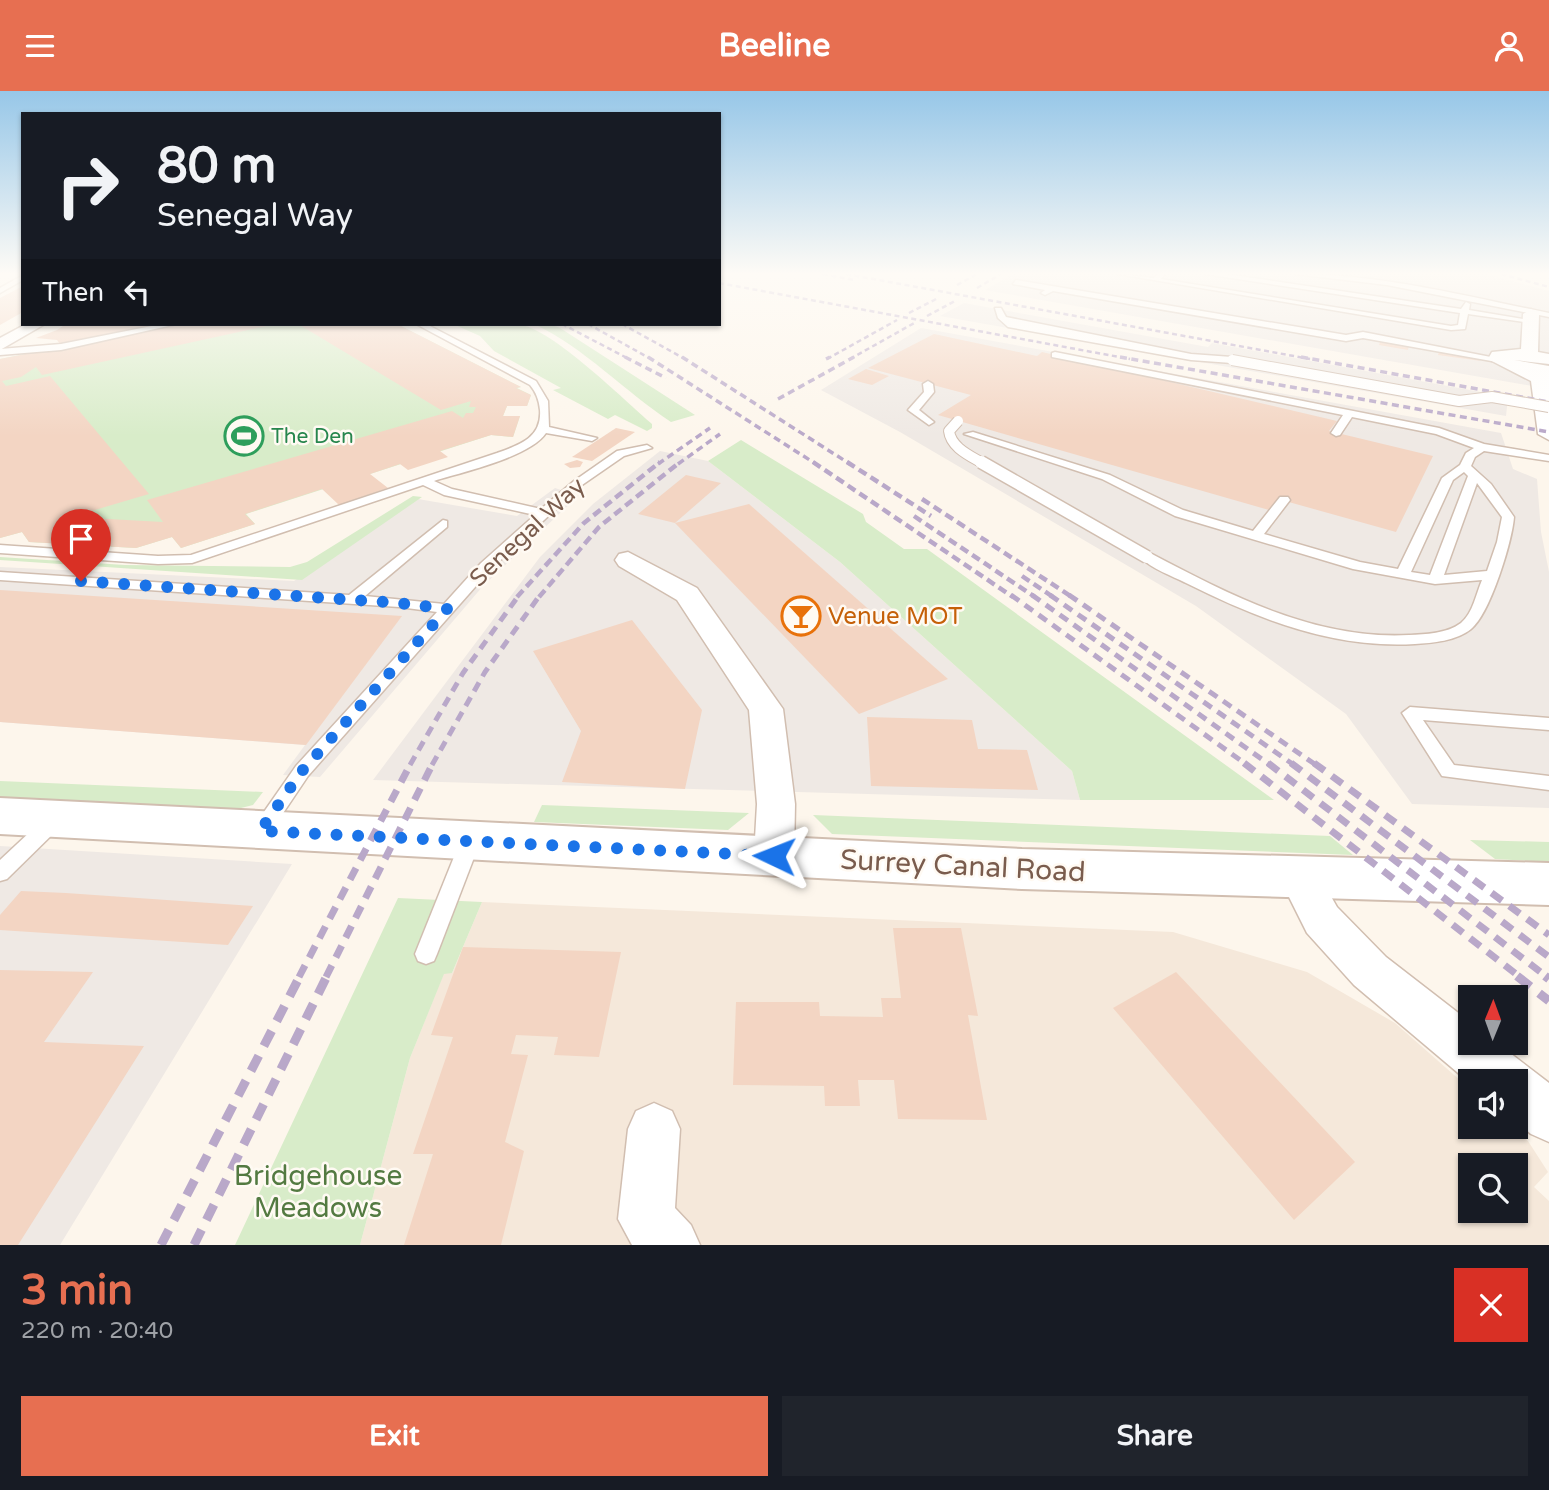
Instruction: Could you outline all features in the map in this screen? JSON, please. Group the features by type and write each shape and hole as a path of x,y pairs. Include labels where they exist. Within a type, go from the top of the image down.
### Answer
{"street":[{"path":"0,345 30,328"},
{"path":"1532,328 1549,434"},
{"path":"1497,359 1536,366 1549,359"},
{"path":"628,560 687,594 766,709 776,804 774,856"},
{"name":"Surrey Canal Road","path":"0,815 260,831 1022,869 1549,884"},
{"path":"1298,875 1322,920 1370,971 1491,1069"},
{"path":"1528,1099 1549,1116"},
{"path":"653,1129 646,1219 671,1245"}],"lane":[{"path":"0,352 52,348 154,328"},
{"path":"0,549 158,560 192,559 426,482 519,449 538,438 544,429 543,397 533,383 427,328"},
{"path":"1056,328 1191,357 1232,360 1459,401 1492,397 1549,407"},
{"path":"1282,328 1346,338 1363,335 1497,359"},
{"path":"1055,355 1350,413 1439,432 1482,447 1549,458"},
{"path":"928,384 929,392 913,410 929,422"},
{"path":"1336,433 1350,413"},
{"path":"958,421 949,431 950,438 964,452 1147,557 1216,593 1298,625 1360,638 1408,641 1443,637 1469,623 1493,573 1508,517 1487,486 1469,471"},
{"path":"544,429 592,438"},
{"path":"969,434 1106,477 1179,513 1357,566 1435,580 1479,577 1493,573"},
{"path":"1435,580 1469,471 1470,454 1482,447"},
{"name":"Senegal Way","path":"260,831 302,771 486,566 541,513 614,457 647,448"},
{"path":"1403,574 1448,478 1469,471"},
{"path":"426,482 449,492 541,513"},
{"path":"1255,537 1284,500"},
{"path":"353,599 443,524"},
{"path":"0,576 353,599 447,609"},
{"path":"1549,725 1410,713 1448,771 1549,783"},
{"path":"0,873 57,819"},
{"path":"426,954 470,842"}],"shaded area":[{"path":"921,328 1501,433 1513,469 1537,479 1541,532 1549,572 1549,808 1412,804 1346,714 1196,606 900,432 821,390"},
{"path":"1007,328 1102,328 1208,347 1212,343 1508,397 1506,416"},
{"path":"1201,328 1549,328 1549,389"},
{"path":"660,451 708,461 840,562 1072,771 1080,800 373,780 540,557 593,504"},
{"path":"555,488 578,496 483,586 320,777 283,775 305,745 0,722 0,567 294,581 418,499 517,516"},
{"path":"0,846 292,864 60,1245 0,1245"},
{"path":"482,902 1173,932 1307,972 1395,1023 1458,1078 1458,1139 1528,1141 1548,1172 1534,1187 1549,1201 1549,1245 360,1245 410,1058 444,973 452,973"}],"green space":[{"name":"The Den","path":"158,328 405,328 521,387 517,388 531,395 527,406 507,406 503,416 520,416 513,437 491,435 246,514 255,524 181,548 172,537 136,548 29,542 22,532 0,538 0,359"},
{"path":"462,328 530,328 550,338 588,367 652,424 652,428 647,431 615,415 608,419 553,390 561,388 494,351 480,336"},
{"path":"541,328 560,328 695,415 671,422"},
{"path":"741,440 863,514 866,522 904,549 927,549 1274,800 1080,800 1072,771 840,562 708,461"},
{"path":"413,496 422,497 302,580 0,560 0,557 125,565 290,567 307,562"},
{"path":"0,781 263,792 253,805 229,811 0,801"},
{"path":"542,805 749,813 728,830 534,822"},
{"path":"813,815 1330,836 1353,855 832,834"},
{"path":"1470,840 1549,842 1549,862 1495,859"},
{"name":"Bridgehouse Meadows","path":"398,898 482,902 452,973 444,974 410,1058 360,1245 235,1245"}],"building":[{"path":"141,328 60,344 57,340 36,338 57,330"},
{"path":"158,328 258,328 42,375 36,367 21,377 2,381 6,386 50,376 149,494 71,517 163,522 147,500 452,411 463,418 466,413 473,413 476,407 469,407 471,401 441,410 304,328 405,328 521,387 516,388 531,395 527,406 507,406 503,416 520,416 513,437 491,435 440,451 448,457 408,470 400,464 370,474 388,488 339,505 322,489 245,514 255,524 181,548 172,537 136,548 29,542 22,532 0,538 0,359"},
{"path":"934,334 1037,356 1042,352 1337,421 1329,431 1433,456 1396,532 1278,499 1269,510 938,415 971,395 868,368"},
{"path":"1381,340 1409,345 1408,350 1379,345"},
{"path":"1439,352 1470,357 1481,361 1438,355"},
{"path":"866,369 889,376 872,385 848,379"},
{"path":"616,428 635,432 592,461 572,457"},
{"path":"577,460 583,462 580,467 570,468 564,464"},
{"path":"686,475 721,483 675,523 638,514"},
{"path":"749,504 948,679 859,714 675,523"},
{"path":"0,590 402,616 306,745 0,722"},
{"path":"632,620 702,710 685,789 562,782 581,731 533,651"},
{"path":"867,717 972,720 978,749 1027,750 1038,790 871,786"},
{"path":"21,891 253,906 228,945 0,930 0,915"},
{"path":"893,928 961,928 978,1016 968,1015 987,1120 898,1119 894,1080 858,1080 860,1106 825,1106 824,1086 733,1085 736,1002 819,1002 820,1016 883,1017 881,998 901,998"},
{"path":"463,947 621,952 599,1057 554,1055 558,1037 516,1035 511,1054 528,1055 505,1142 524,1151 501,1245 404,1245 433,1154 413,1154 453,1037 431,1035"},
{"path":"0,970 93,972 44,1042 144,1046 18,1245 0,1245"},
{"path":"1176,972 1355,1162 1294,1220 1113,1008"}],"railway":[{"path":"569,328 629,359"},
{"path":"595,328 651,359"},
{"path":"629,328 685,359"},
{"path":"827,359 883,328"},
{"path":"850,359 906,328"},
{"path":"962,328 1130,359"},
{"path":"1140,328 1310,359"},
{"path":"625,357 666,378"},
{"path":"648,357 815,464"},
{"path":"682,357 850,464"},
{"path":"826,359 830,357"},
{"path":"778,399 854,357"},
{"path":"1120,357 1549,432"},
{"path":"1301,357 1549,402"},
{"path":"658,464 710,428"},
{"path":"678,464 720,434"},
{"path":"517,597 584,523 660,462"},
{"path":"539,597 599,527 680,462"},
{"path":"847,462 931,516"},
{"path":"815,464 1013,597"},
{"path":"922,499 1070,596"},
{"path":"914,516 1035,597"},
{"path":"1022,576 1053,597"},
{"path":"410,765 463,673 519,595"},
{"path":"432,765 485,672 540,595"},
{"path":"1011,595 1247,765"},
{"path":"1032,595 1270,765"},
{"path":"1050,595 1294,765"},
{"path":"1070,596 1316,765"},
{"path":"299,977 411,763"},
{"path":"1244,763 1520,977"},
{"path":"1268,763 1547,977"},
{"path":"1291,763 1549,957"},
{"path":"1314,763 1549,935"},
{"path":"326,977 432,765"},
{"path":"161,1245 300,976"},
{"path":"194,1245 327,976"},
{"path":"1517,976 1549,1001"},
{"path":"1545,976 1549,979"}],"place":[{"name":"The Den","path":"244,436"},
{"name":"Venue MOT","path":"801,616"}],"route":[{"path":"81,581 426,605 447,609 302,771 260,831 774,856"}]}
